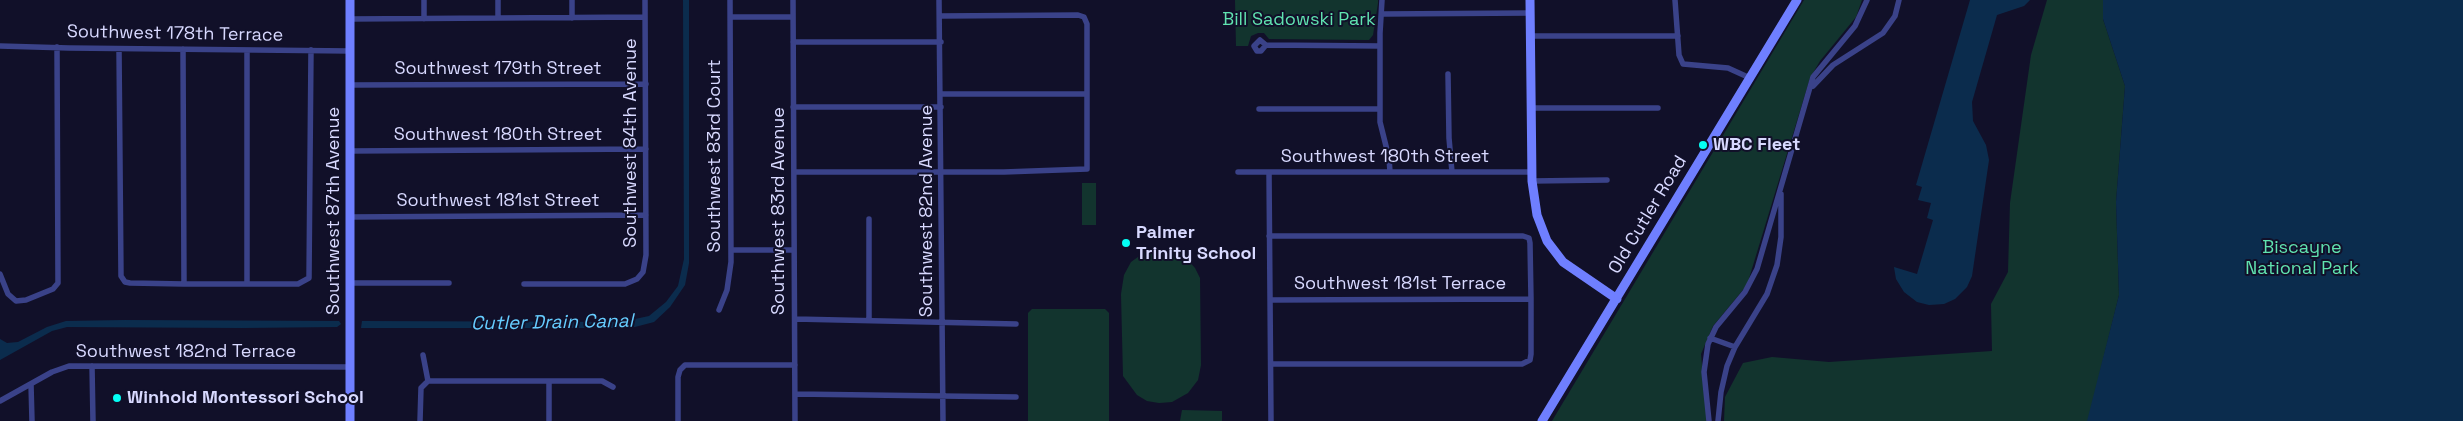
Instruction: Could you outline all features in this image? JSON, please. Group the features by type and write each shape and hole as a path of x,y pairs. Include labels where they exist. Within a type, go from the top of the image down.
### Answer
{"street":[{"name":"Southwest 87th Avenue","path":"350,0 350,421"},
{"path":"424,0 424,18"},
{"path":"498,0 498,18"},
{"path":"572,0 572,18"},
{"name":"Southwest 84th Avenue","path":"524,284 619,284 634,281 640,276 645,266 645,0"},
{"name":"Southwest 83rd Court","path":"719,310 727,290 731,250 730,0"},
{"name":"Southwest 83rd Avenue","path":"793,0 795,421"},
{"name":"Southwest 82nd Avenue","path":"939,0 943,421"},
{"path":"1382,0 1380,127 1389,158 1390,172"},
{"path":"1530,0 1532,176 1537,215 1551,246 1572,270 1617,299"},
{"path":"1675,0 1679,55 1684,64 1728,68 1750,78"},
{"name":"Old Cutler Road","path":"1542,421 1797,0"},
{"path":"1780,192 1779,254 1772,281 1760,307 1735,347 1725,372 1718,420 1709,419 1704,367 1710,338 1719,322 1751,283 1815,73 1855,26 1867,0"},
{"path":"1811,88 1833,64 1883,33 1895,16 1899,0"},
{"path":"1383,14 1530,13"},
{"path":"794,172 942,172 1087,169 1087,24 1084,17 1078,15 940,16"},
{"path":"730,17 793,16"},
{"path":"350,19 645,17"},
{"path":"1530,36 1678,36"},
{"path":"793,42 940,42"},
{"path":"1266,45 1380,46"},
{"name":"Southwest 178th Terrace","path":"0,46 350,51"},
{"path":"0,274 8,294 16,301 26,300 56,287 58,274 57,47"},
{"path":"118,49 120,269 123,280 133,284 295,284 308,280 311,266 311,50"},
{"path":"183,49 184,284"},
{"path":"247,50 247,284"},
{"path":"1826,60 1833,64"},
{"path":"1448,74 1448,138 1452,172"},
{"name":"Southwest 179th Street","path":"350,85 646,84"},
{"path":"941,94 1087,94"},
{"path":"794,107 941,107"},
{"path":"1531,108 1658,108"},
{"path":"1259,110 1380,109"},
{"name":"Southwest 180th Street","path":"350,151 646,149"},
{"name":"Southwest 180th Street","path":"1238,172 1452,172 1607,180"},
{"path":"1269,172 1271,421"},
{"name":"Southwest 181st Street","path":"350,217 646,215"},
{"path":"869,219 869,320"},
{"path":"1772,219 1781,221"},
{"path":"1270,236 1520,235 1529,238 1532,354 1528,362 1519,364 1271,364"},
{"path":"731,250 794,250"},
{"path":"350,283 449,284"},
{"name":"Southwest 181st Terrace","path":"1270,300 1531,299"},
{"path":"795,319 1016,324"},
{"path":"1710,338 1735,347"},
{"path":"422,355 428,381"},
{"path":"678,421 678,378 682,367 691,364 795,365"},
{"path":"92,366 93,421"},
{"name":"Southwest 182nd Terrace","path":"0,401 59,369 92,366 350,367"},
{"path":"420,421 421,388 428,381 602,381 613,386"},
{"path":"549,381 549,421"},
{"path":"31,384 32,421"},
{"path":"795,394 1016,398"},
{"path":"1706,397 1720,398"}],"green space":[{"name":"Bill Sadowski Park","path":"1235,0 1378,0 1378,3 1373,35 1369,40 1269,39 1264,33 1258,33 1251,36 1248,46 1236,46"},
{"path":"1804,0 1862,0 1856,17 1820,61 1810,78 1747,285 1713,326 1701,354 1707,421 1552,421"},
{"path":"2047,0 2103,0 2103,19 2125,86 2116,202 2119,295 2099,376 2463,0 2463,421 1724,421 1725,397 1743,363 1772,357 1829,362 1992,351 1991,304 2008,272 2010,203 2031,55"},
{"path":"1082,183 1096,183 1096,225 1082,225"},
{"path":"1163,249 1176,251 1186,258 1195,268 1200,278 1201,365 1198,380 1188,393 1172,402 1159,403 1147,401 1137,395 1123,376 1121,294 1124,275 1131,262 1145,252"},
{"path":"1032,309 1105,309 1109,313 1109,421 1028,421 1028,313"},
{"path":"1182,410 1222,411 1222,421 1180,421"}],"water":[{"name":"Cutler Drain Canal","path":"683,0 689,0 689,263 685,285 670,307 654,322 631,328 361,328 362,321 621,322 649,316 666,302 678,286 684,259"},
{"path":"1970,0 2030,0 2024,6 1997,15 1972,102 1973,121 1986,145 1989,160 1972,276 1967,287 1955,299 1944,304 1929,305 1917,302 1904,292 1896,279 1894,267 1917,274 1933,220 1927,218 1931,203 1918,200 1922,187 1916,185"},
{"name":"Biscayne National Park","path":"2103,0 2463,0 2463,421 2087,421 2119,295 2116,202 2125,86 2103,19"},
{"path":"66,321 339,321 341,324 337,327 67,327 52,331 0,360 0,339 7,343 18,342 47,327"}],"place":[{"name":"WBC Fleet","path":"1703,145"},
{"name":"Palmer Trinity School","path":"1126,243"},
{"name":"Winhold Montessori School","path":"117,398"}]}
